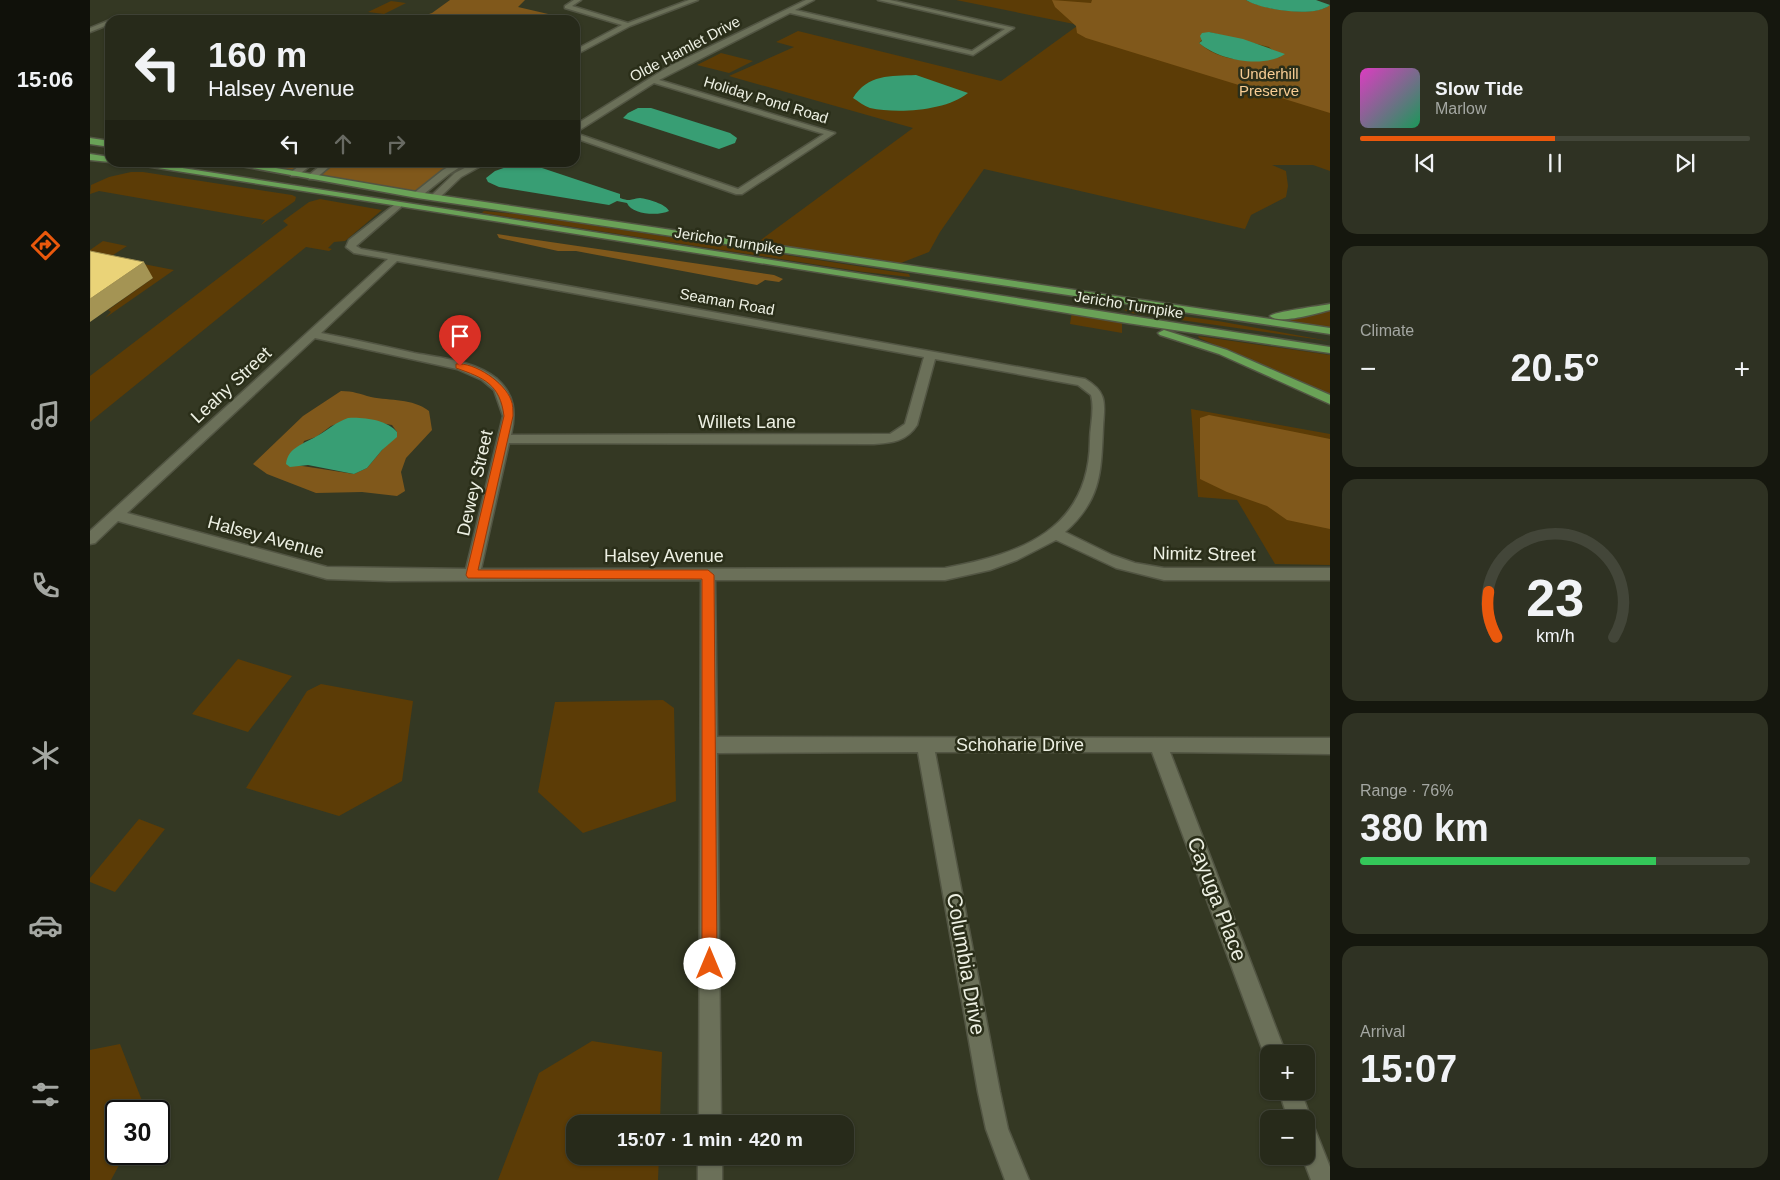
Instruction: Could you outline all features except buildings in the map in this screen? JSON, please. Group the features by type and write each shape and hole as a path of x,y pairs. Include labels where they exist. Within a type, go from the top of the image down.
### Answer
{"main road":[{"path":"90,141 105,143"},
{"path":"90,157 105,159"},
{"name":"Jericho Turnpike","path":"156,167 1127,320 1330,350"},
{"name":"Jericho Turnpike","path":"253,167 417,195 1330,331"},
{"path":"1009,300 1013,283"},
{"path":"1237,316 1293,315 1330,306"},
{"path":"1127,320 1223,352 1330,400"}],"street":[{"path":"578,0 568,7 628,25"},
{"path":"580,50 628,25 695,0"},
{"name":"Olde Hamlet Drive","path":"580,126 671,69 811,0"},
{"path":"789,11 973,53 1011,28 881,0"},
{"path":"90,25 105,21"},
{"path":"90,30 105,22"},
{"name":"Holiday Pond Road","path":"580,137 740,192 831,133 653,80"},
{"path":"294,174 304,167"},
{"path":"312,177 325,167"},
{"path":"417,195 455,167"},
{"path":"434,197 458,176 475,167"},
{"name":"Seaman Road","path":"398,205 352,242 351,247 396,257 1070,379 1089,386 1095,392"},
{"name":"Leahy Street","path":"90,539 396,257"},
{"name":"Dewey Street","path":"312,334 460,366 480,373 492,381 506,399 509,416 472,575"},
{"name":"Willets Lane","path":"504,439 849,440 898,438 908,432 911,425 931,354"},
{"name":"Halsey Avenue","path":"116,515 327,573 389,576 945,574 996,564 1026,551 1055,533 1085,501 1094,478 1099,402 1095,392"},
{"name":"Nimitz Street","path":"1055,533 1086,551 1117,565 1140,571 1164,574 1330,574"},
{"path":"708,575 710,1115"},
{"name":"Schoharie Drive","path":"709,745 1158,744 1330,746"},
{"name":"Cayuga Place","path":"1158,744 1272,1045"},
{"name":"Columbia Drive","path":"925,745 989,1092 997,1128 1011,1169 1017,1180"},
{"path":"1315,1159 1323,1180"},
{"path":"710,1165 710,1180"}],"green space":[{"path":"450,0 525,0 518,7 552,15 426,15"},
{"name":"Underhill Preserve","path":"956,0 1141,0 1330,31 1330,171 1313,165 1272,165 1286,171 1288,186 1286,197 1251,215 1245,229 984,169 940,232 929,252 893,266 754,245 913,128 729,76 794,47 776,42 798,31 1001,81 1077,26 1191,70 1074,24"},
{"name":"Underhill Preserve","path":"1052,0 1091,3 1092,0 1246,0 1275,9 1301,12 1322,9 1330,5 1330,113 1086,38 1077,33 1076,26 1055,7","holes":["1209,32 1269,47 1280,57 1248,60 1227,58 1208,50 1199,43"]},
{"path":"391,1 406,3 384,14 368,12"},
{"path":"721,53 753,61 729,73 697,65"},
{"path":"250,167 305,167 294,174"},
{"path":"326,167 449,167 412,194 312,177"},
{"path":"131,172 143,172 296,197 295,201 261,225 265,220 99,191 90,194 91,185 109,177"},
{"path":"320,199 382,210 345,241 334,242 328,248 332,249 329,251 306,247 90,422 90,376 288,225 283,221 309,202"},
{"path":"484,211 526,215 909,274 910,277 864,272 482,213"},
{"path":"497,234 774,275 783,279 779,282 765,280 757,285 576,251 558,251 499,238"},
{"path":"103,241 127,246 90,270 90,250"},
{"path":"113,258 174,270 105,318 111,312 108,310 153,278 101,266"},
{"path":"1124,310 1218,321 1329,341 1131,313"},
{"path":"1330,310 1330,328 1275,318"},
{"path":"1072,311 1122,320 1122,333 1070,324"},
{"path":"1198,336 1330,355 1330,395 1199,338"},
{"path":"341,391 416,404 429,411 432,430 406,458 401,472 405,491 397,496 362,492 316,493 267,474 253,464 303,416","holes":["353,418 392,425 397,432 367,468 354,474 296,465 304,441 316,437 331,426"]},
{"path":"1191,409 1330,434 1330,565 1275,564 1237,500 1198,497"},
{"path":"1209,415 1330,439 1330,529 1287,520 1267,506 1227,492 1200,479 1200,418"},
{"path":"238,659 292,676 248,732 192,714"},
{"path":"321,684 413,701 402,781 339,816 246,788 307,691"},
{"path":"663,700 674,708 676,801 583,833 538,792 555,702"},
{"path":"139,819 165,829 115,892 90,882 90,878"},
{"path":"592,1041 662,1052 660,1115 566,1115 566,1165 659,1165 658,1180 498,1180 539,1073"},
{"path":"120,1044 142,1100 105,1100 105,1165 119,1165 111,1180 90,1180 90,1050"}],"shaded area":[{"path":"1246,0 1316,0 1330,5 1323,9 1301,12 1264,7"},
{"path":"1209,32 1243,39 1285,54 1276,59 1253,62 1229,58 1207,49 1199,43 1202,41 1200,36 1202,33"},
{"path":"916,75 968,93 947,104 907,111 870,108 853,98 859,90 873,80 889,76"},
{"path":"638,108 651,108 730,133 737,138 735,143 719,149 623,118"},
{"path":"506,167 539,167 620,194 620,198 629,200 640,198 661,204 669,211 659,214 646,213 634,210 627,203 617,201 609,205 499,187 488,182 486,178 495,171"},
{"path":"348,418 361,418 381,422 393,428 397,432 397,437 382,450 367,468 354,474 308,465 290,467 286,464 287,458 297,447"}],"route":[{"path":"460,366 480,373 492,381 504,394 509,416 472,575 708,575 710,964"}]}
